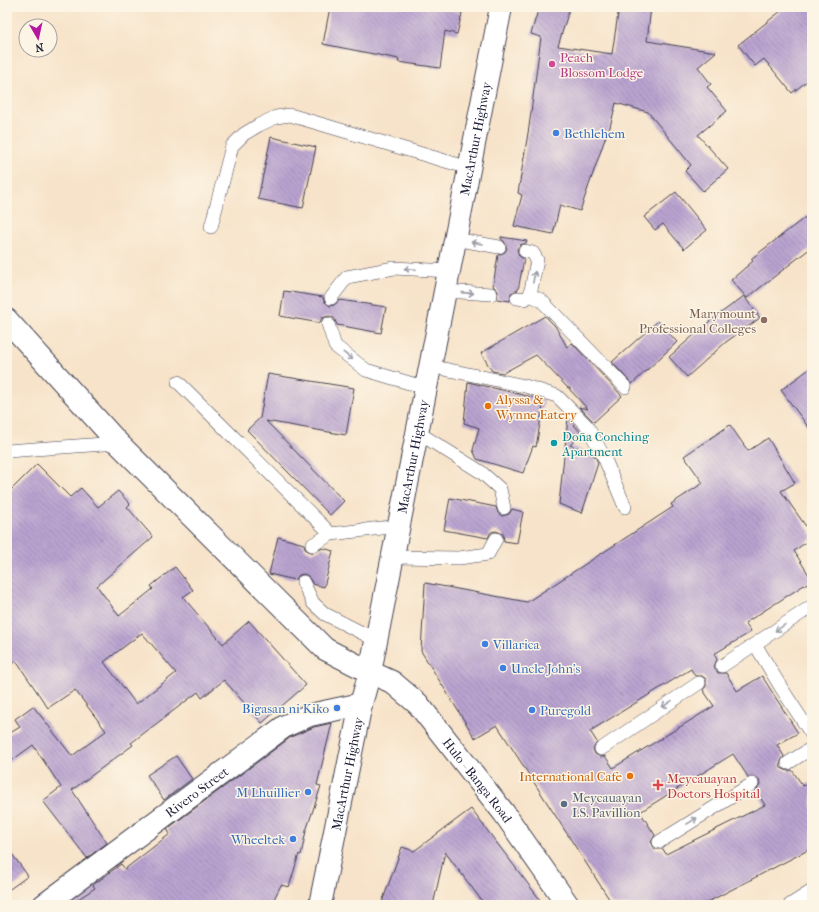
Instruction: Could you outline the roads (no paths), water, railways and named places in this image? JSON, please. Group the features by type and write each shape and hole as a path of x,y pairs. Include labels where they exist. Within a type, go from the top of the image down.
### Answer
{"main road":[{"name":"MacArthur Highway","path":"320,905 361,704 370,672 501,7"},
{"name":"Hulo - Banga Road","path":"7,320 118,443 325,649 392,682 418,704 504,813 568,905"},
{"name":"Rivero Street","path":"44,905 285,726 310,715 361,704"}],"lane":[{"path":"211,227 232,146 244,134 276,116 290,115 469,168"},
{"path":"455,239 499,247"},
{"path":"517,298 525,299 530,295 537,260 533,253 525,252"},
{"path":"331,298 347,277 394,268 491,294"},
{"path":"530,295 541,300 625,387"},
{"path":"328,324 335,346 366,370 426,388"},
{"path":"430,366 525,386 557,396 587,426 604,457 625,507"},
{"path":"178,382 331,534"},
{"path":"417,432 481,472 500,489 504,508"},
{"path":"7,452 118,443"},
{"path":"312,545 331,534 399,526"},
{"path":"393,557 459,558 488,554 496,539"},
{"path":"303,582 313,603 325,614 376,640"},
{"path":"722,666 812,606"},
{"path":"755,644 812,735"},
{"path":"601,749 699,683"},
{"path":"788,763 812,748"},
{"path":"659,842 752,784"},
{"path":"790,905 812,891"}],"place":[{"name":"Peach Blossom Lodge","path":"552,64"},
{"name":"Bethlehem","path":"556,133"},
{"name":"Marymount Professional Colleges","path":"764,320"},
{"name":"Alyssa & Wynne Eatery","path":"488,406"},
{"name":"Doña Conching Apartment","path":"554,443"},
{"name":"Villarica","path":"485,644"},
{"name":"Uncle John's","path":"503,668"},
{"name":"Bigasan ni Kiko","path":"337,708"},
{"name":"Puregold","path":"532,710"},
{"name":"International Cafe","path":"630,776"},
{"name":"Meycauayan Doctors Hospital","path":"658,785"},
{"name":"M Lhuillier","path":"308,792"},
{"name":"Meycauayan I.S. Pavillion","path":"564,804"},
{"name":"Wheeltek","path":"293,839"}]}
